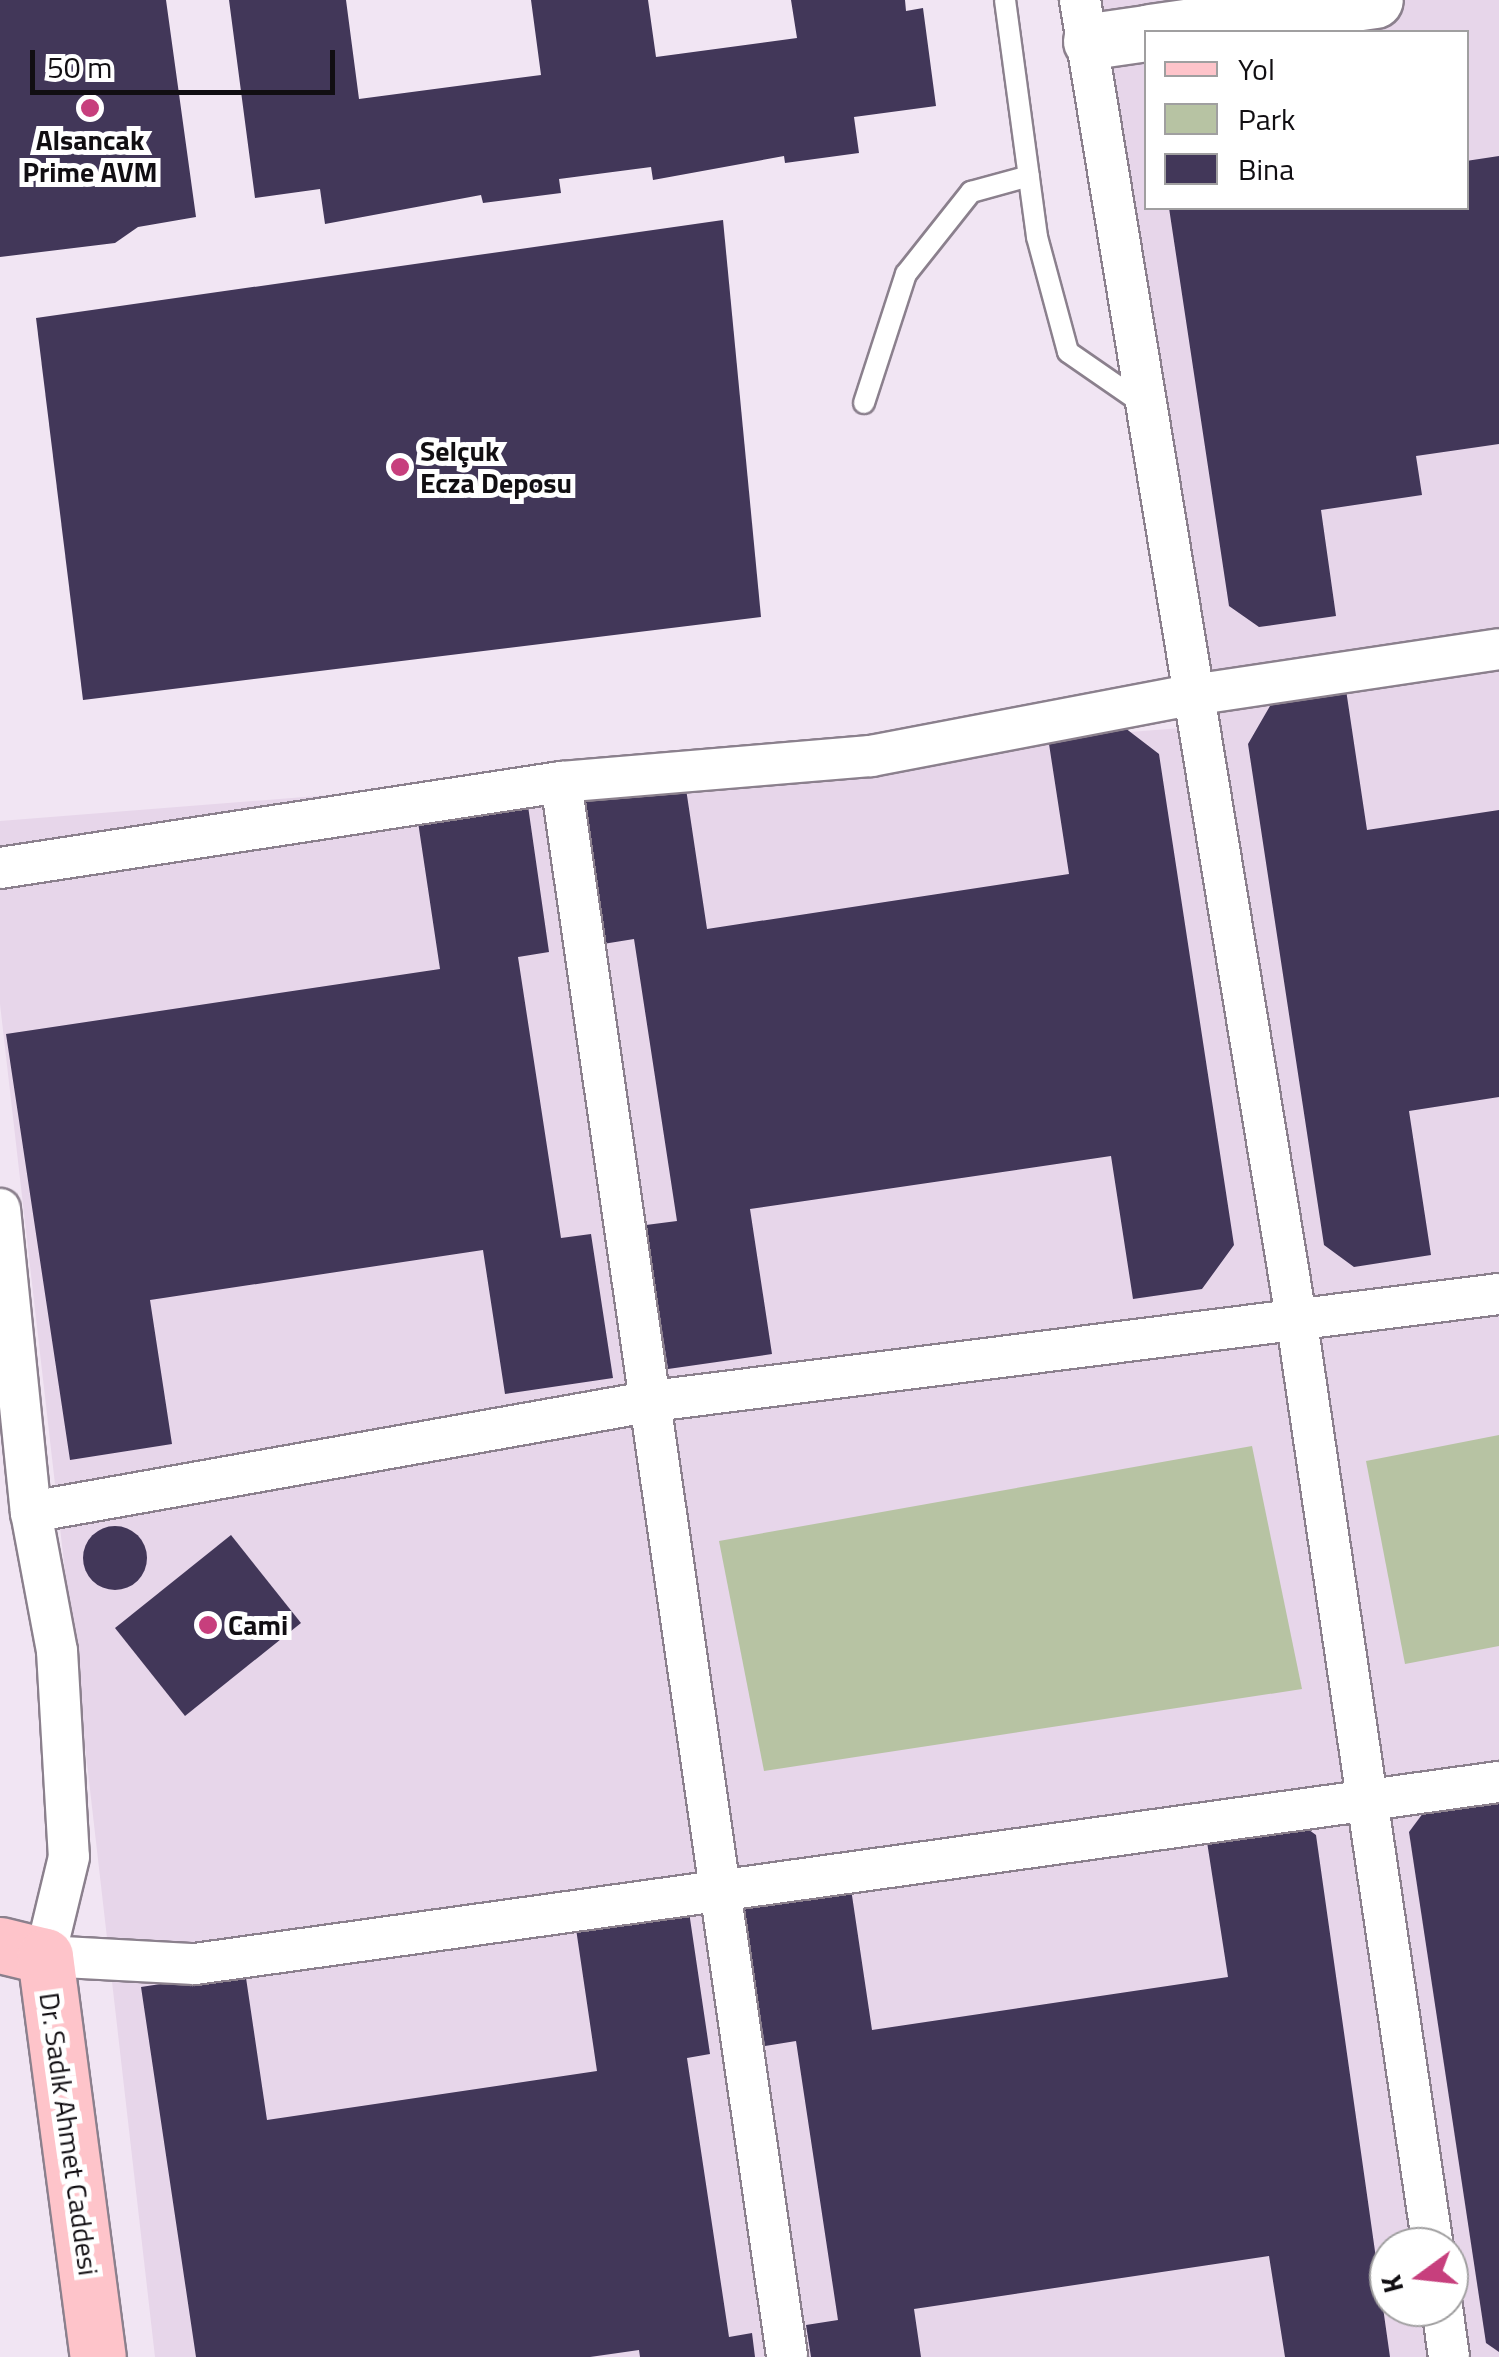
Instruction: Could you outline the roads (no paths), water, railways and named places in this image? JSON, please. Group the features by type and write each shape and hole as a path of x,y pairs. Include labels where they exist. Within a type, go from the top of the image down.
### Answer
{"main road":[{"name":"Dr. Sadık Ahmet Caddesi","path":"22,1950 98,2357"}],"street":[{"path":"1169,30 1374,0"},
{"path":"1144,32 1086,20 1192,695 1297,1323 1371,1804 1430,2227"},
{"path":"0,868 561,782 871,756 1192,695 1499,649"},
{"path":"561,782 653,1401 718,1889 787,2357"},
{"path":"0,1209 30,1512 57,1651 69,1857 22,1950 194,1964 718,1889 1371,1804 1499,1782"},
{"path":"30,1512 653,1401 1297,1323 1499,1294"},
{"path":"1445,2327 1449,2357"}],"lane":[{"path":"1005,0 1028,176 1068,352 1148,408"},
{"path":"864,403 906,274 971,192 1028,176"}],"place":[{"name":"Alsancak Prime AVM","path":"90,108"},
{"name":"Selçuk Ecza Deposu","path":"400,467"},
{"name":"Cami","path":"208,1625"}]}
